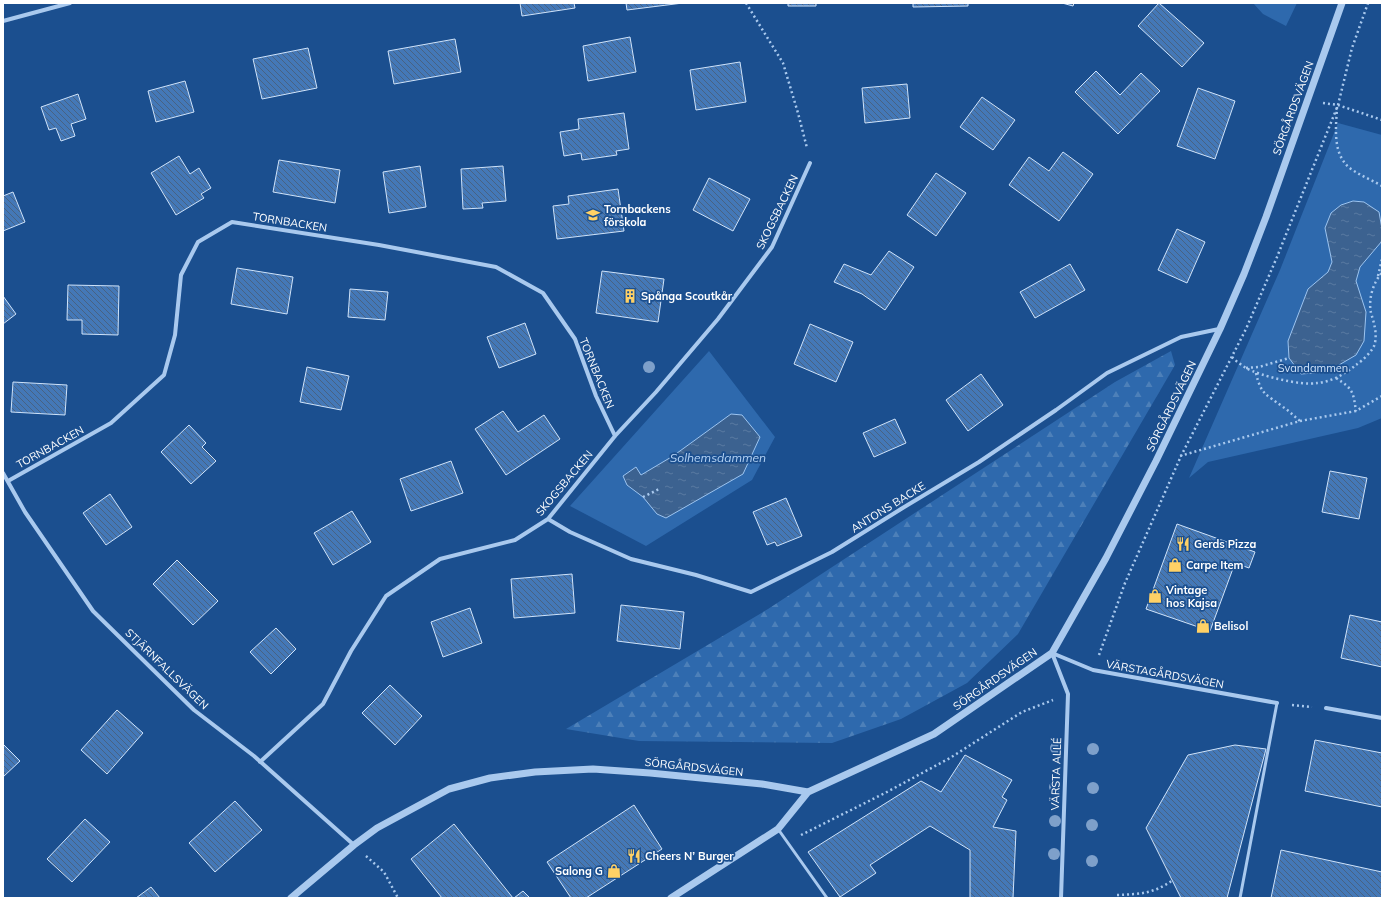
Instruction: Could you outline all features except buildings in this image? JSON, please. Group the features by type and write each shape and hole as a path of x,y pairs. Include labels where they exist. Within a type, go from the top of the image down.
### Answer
{"street":[{"path":"3,21 70,3"},
{"name":"SÖRGÅRDSVÄGEN","path":"291,898 354,845 377,828 449,789 490,778 535,772 593,769 762,784 808,792 934,734 1052,653 1106,558 1156,461 1220,329 1244,274 1266,217 1342,3"},
{"name":"SKOGSBACKEN","path":"260,762 323,704 350,651 386,596 440,559 515,540 548,519 615,436 656,392 718,319 772,247 810,163"},
{"name":"TORNBACKEN","path":"8,481 111,423 164,375 175,335 181,275 198,242 232,222 379,245 496,266 543,293 575,339 596,396 615,436"},
{"name":"ANTONS BACKE","path":"548,519 570,532 631,559 751,592 832,552 901,508 978,462 1056,410 1107,373 1181,337 1220,329"},
{"name":"STJÄRNFALLSVÄGEN","path":"3,473 25,512 93,611 194,710 260,762 354,845"},
{"name":"VÄRSTAGÅRDSVÄGEN","path":"1052,653 1093,670 1277,703"},
{"name":"VÄRSTA ALLÉ","path":"1052,653 1068,694 1061,898"},
{"path":"1326,708 1382,718"},
{"path":"671,898 778,829 808,792"}],"lane":[{"path":"1240,898 1277,703"},
{"path":"778,829 827,898"}],"path":[{"path":"746,3 783,63 798,113 810,163"},
{"path":"1306,102 1338,104 1382,120"},
{"path":"1338,104 1336,137 1341,158 1351,169 1382,186"},
{"path":"1232,357 1245,368 1256,373 1301,383 1318,383 1336,378 1351,369 1364,359 1375,344 1375,324 1371,311 1372,294 1378,278 1382,259"},
{"path":"1378,278 1382,273"},
{"path":"1245,368 1259,367 1289,358"},
{"path":"1256,373 1259,387 1267,397 1283,407 1300,421"},
{"path":"1336,378 1347,386 1353,393 1356,411"},
{"path":"1156,461 1181,456 1300,421 1356,411 1382,396"},
{"path":"643,497 659,489"},
{"path":"1277,703 1326,708"},
{"path":"354,845 384,872 398,898"},
{"path":"1117,895 1150,892 1173,880"}],"green space":[{"path":"1253,3 1297,3 1286,26 1263,14"},
{"name":"Svandammen","path":"1338,123 1382,135 1382,418 1358,428 1208,462 1189,478 1280,270"},
{"path":"709,351 775,437 752,480 646,546 570,506"},
{"path":"1171,351 1175,365 1018,634 967,683 901,719 832,743 639,741 566,729 768,609 1115,382"}],"water":[{"path":"1353,201 1364,202 1379,212 1382,229 1382,241 1360,267 1356,281 1366,312 1364,341 1356,355 1327,372 1301,374 1289,358 1288,341 1308,289 1328,272 1332,262 1325,228 1331,213 1341,205"},
{"name":"Solhemsdammen","path":"731,414 742,415 760,437 743,474 666,518 657,514 643,497 627,485 623,476 636,467 641,475 673,456"}],"place":[{"name":"Tornbackens förskola","path":"593,215"},
{"name":"Spånga Scoutkår","path":"630,296"},
{"name":"Gerds Pizza","path":"1183,544"},
{"name":"Carpe Item","path":"1175,565"},
{"name":"Vintage hos Kajsa","path":"1155,596"},
{"name":"Belisol","path":"1203,626"},
{"name":"Cheers N’ Burger","path":"634,856"},
{"name":"Salong G","path":"614,871"}]}
